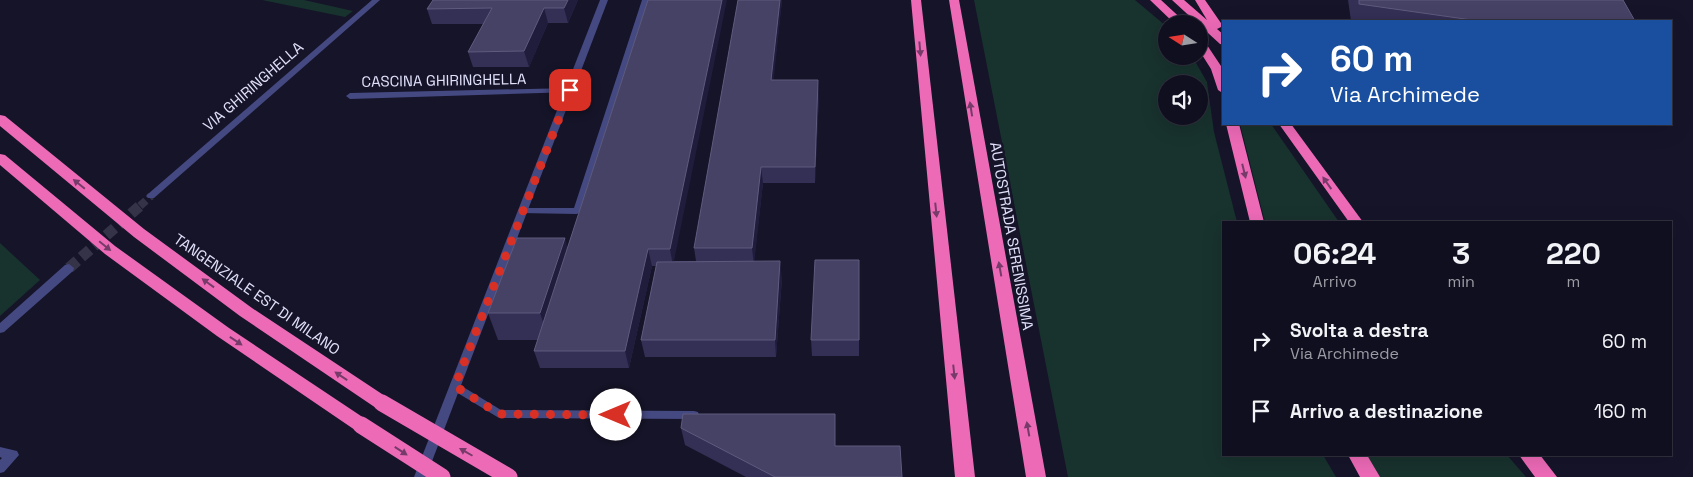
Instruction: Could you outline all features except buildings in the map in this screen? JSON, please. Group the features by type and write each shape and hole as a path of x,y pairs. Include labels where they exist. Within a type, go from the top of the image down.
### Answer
{"highway":[{"path":"916,0 965,477"},
{"name":"AUTOSTRADA SERENISSIMA","path":"954,0 1036,477"},
{"path":"1155,0 1172,15"},
{"path":"1177,0 1222,40"},
{"path":"1200,0 1222,33"},
{"path":"1208,55 1217,69 1222,84"},
{"name":"TANGENZIALE EST DI MILANO","path":"0,120 170,255 246,312 382,403 508,477"},
{"path":"1232,125 1257,221"},
{"path":"1287,125 1355,221"},
{"path":"0,158 110,250 223,332 442,477"},
{"path":"1358,456 1370,477"},
{"path":"1529,456 1547,477"}],"street":[{"name":"VIA GHIRINGHELLA","path":"151,196 376,0"},
{"path":"420,477 604,0"},
{"name":"CASCINA GHIRINGHELLA","path":"350,96 570,90"},
{"path":"0,329 69,268"},
{"path":"0,452 13,455 0,468"}],"lane":[{"path":"523,211 577,211 646,0"},
{"path":"455,386 499,414 704,415"}],"green space":[{"path":"262,0 304,0 353,11 345,17"},
{"path":"974,0 1135,0 1158,19 1158,65 1197,65 1203,75 1158,75 1158,125 1208,125 1208,89 1214,132 1237,221 1222,221 1222,456 1324,456 1336,477 1068,477"},
{"path":"1240,125 1272,125 1338,221 1265,221"},
{"path":"0,243 40,280 0,316"},
{"path":"1367,456 1508,456 1526,477 1378,477"}],"tunnel":[{"path":"140,206 151,196"},
{"path":"69,268 141,205"}],"route":[{"path":"570,90 455,386 499,414 616,415"}]}
